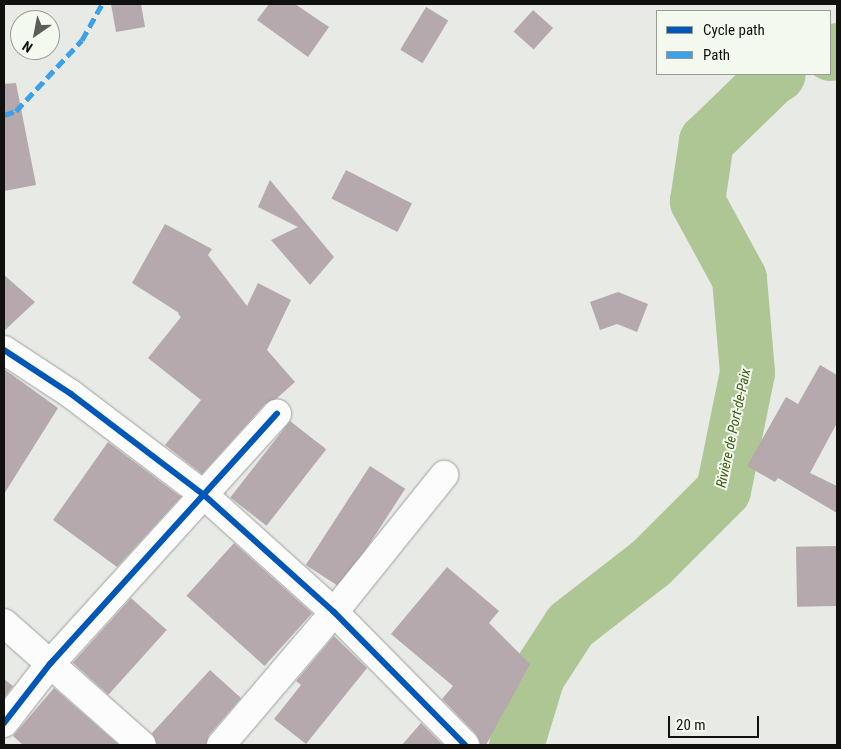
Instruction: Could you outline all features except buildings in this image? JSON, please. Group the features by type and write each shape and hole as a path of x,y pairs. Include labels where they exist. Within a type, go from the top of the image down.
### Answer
{"street":[{"path":"4,350 71,394 204,495 334,612 465,745"},
{"path":"4,723 50,664 277,414"},
{"path":"221,745 334,612 444,475"},
{"path":"4,623 142,745"}],"waterway":[{"name":"Rivière de Port-de-Paix","path":"831,53 837,50"},
{"name":"Rivière de Port-de-Paix","path":"516,745 537,676 570,625 650,563 723,490 747,372 739,278 697,201 706,141 776,75"}],"marked path":[{"path":"4,115 16,111 82,40 102,4"}],"cycle path":[{"path":"4,350 71,394 204,495 334,612 465,745"},
{"path":"4,723 50,664 277,414"}]}
